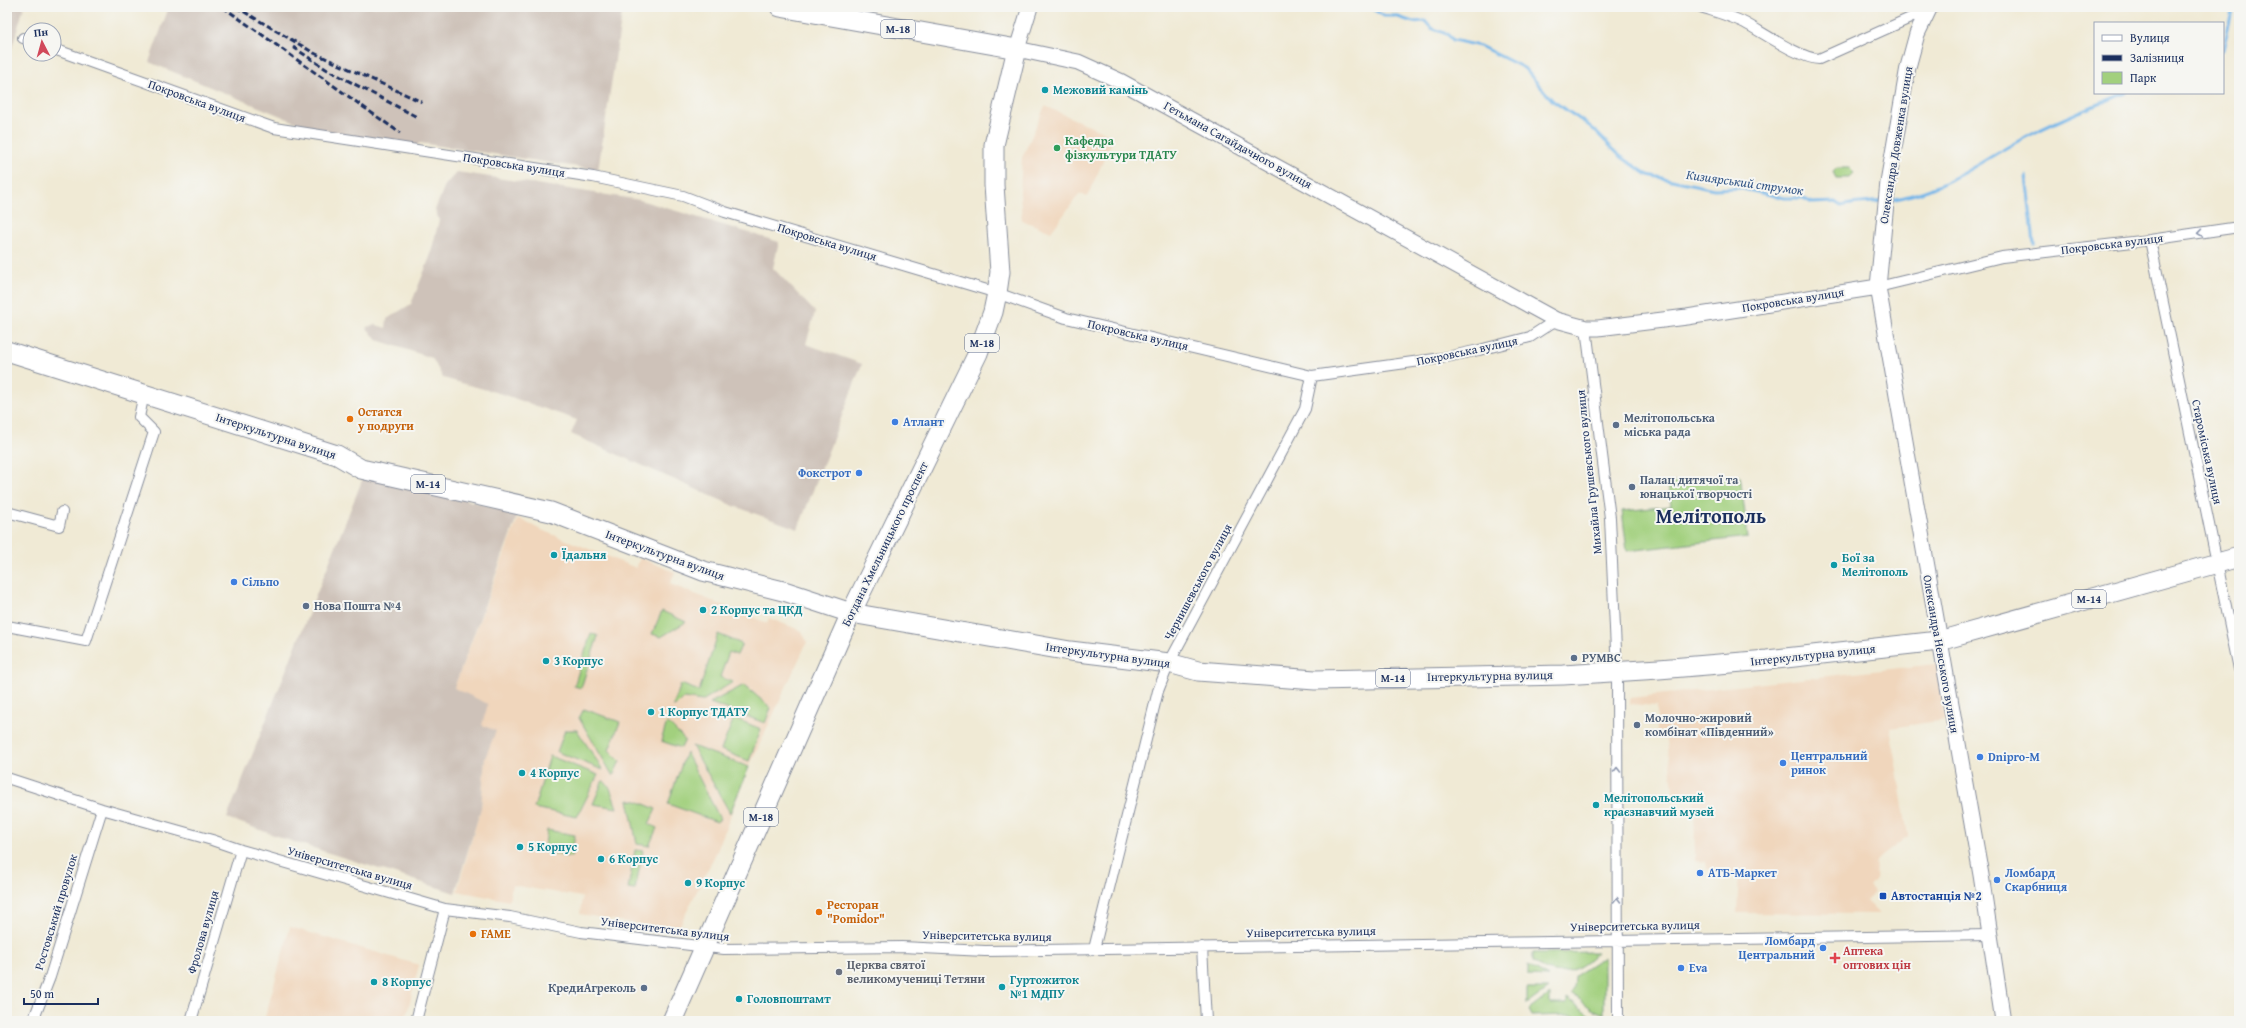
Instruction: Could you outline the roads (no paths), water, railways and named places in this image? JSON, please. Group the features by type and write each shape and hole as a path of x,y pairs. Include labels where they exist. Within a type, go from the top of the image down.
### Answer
{"highway":[{"name":"Гетьмана Сагайдачного вулиця","path":"780,7 1017,50"},
{"name":"Богдана Хмельницького проспект","path":"672,1021 851,613 978,353 997,293 1000,272 994,185 994,145 1017,50"},
{"name":"Інтеркультурна вулиця","path":"7,351 337,455 361,468 551,512 703,571 787,592 851,613 1070,651 1169,664 1198,671 1315,680 1562,675 1767,660 1939,641 2239,557"}],"main road":[{"path":"1017,50 1030,7"},
{"name":"Олександра Довженка вулиця","path":"1878,287 1888,182 1908,67 1917,34 1929,8"},
{"name":"Гетьмана Сагайдачного вулиця","path":"1017,50 1078,62 1120,81 1556,320"},
{"name":"Покровська вулиця","path":"1556,320 1586,328 1687,317 1878,287"},
{"name":"Олександра Невського вулиця","path":"1878,287 1980,868 2003,1021"}],"street":[{"path":"1701,7 1728,15 1813,59 1819,59 1929,8"},
{"name":"Покровська вулиця","path":"62,52 274,128 593,177 683,196 725,212 997,293 1066,318 1312,376 1442,358 1479,350 1530,337 1556,320"},
{"name":"Покровська вулиця","path":"1878,287 2002,257 2150,240 2239,227"},
{"name":"Староміська вулиця","path":"2150,240 2239,669"},
{"name":"Михайла Грушевського вулиця","path":"1586,328 1610,518 1617,672 1618,1021"},
{"name":"Чернишевського вулиця","path":"1094,949 1158,692 1169,664 1304,409 1312,376"},
{"path":"7,626 86,641 154,432 139,417 144,394"},
{"path":"7,512 59,526 62,512"},
{"name":"Університетська вулиця","path":"7,778 102,809 445,909 510,917 581,932 703,948 760,951 902,948 985,951 1617,939 1990,935"},
{"name":"Ростовський провулок","path":"33,1021 50,977 102,809"},
{"name":"Фролова вулиця","path":"191,1021 241,850"},
{"path":"416,1021 445,909"},
{"path":"1202,947 1206,1021"}],"waterway":[{"name":"Кизиярський струмок","path":"1369,7 1384,16 1395,16 1413,22 1425,21 1431,28 1447,34 1453,40 1480,46 1524,68 1553,101 1591,127 1620,156 1648,175 1714,189 1738,188 1784,198 1803,198 1812,203 1836,202 1842,206 1883,201"},
{"name":"Кизиярський струмок","path":"2224,46 2233,7"},
{"name":"Кизиярський струмок","path":"1890,200 1910,196 1944,183 1959,176 2035,132 2073,114 2123,94"},
{"path":"2026,176 2034,243"}],"railway":[{"path":"223,7 400,133"},
{"path":"236,7 314,53 422,102"},
{"path":"293,47 326,69 417,117"}],"place":[{"name":"Межовий камінь","path":"1045,90"},
{"name":"Кафедра фізкультури ТДАТУ","path":"1057,148"},
{"name":"Остатся у подруги","path":"350,419"},
{"name":"Атлант","path":"895,422"},
{"name":"Мелітопольська міська рада","path":"1616,425"},
{"name":"Фокстрот","path":"859,473"},
{"name":"Палац дитячої та юнацької творчості","path":"1632,487"},
{"name":"Їдальня","path":"554,555"},
{"name":"Бої за Мелітополь","path":"1834,565"},
{"name":"Сільпо","path":"234,582"},
{"name":"Нова Пошта №4","path":"306,606"},
{"name":"2 Корпус та ЦКД","path":"703,610"},
{"name":"РУМВC","path":"1574,658"},
{"name":"3 Корпус","path":"546,661"},
{"name":"1 Корпус ТДАТУ","path":"651,712"},
{"name":"Молочно-жировий комбінат «Південний»","path":"1637,725"},
{"name":"Dnipro-M","path":"1980,757"},
{"name":"Центральний ринок","path":"1783,763"},
{"name":"4 Корпус","path":"522,773"},
{"name":"Мелітопольський краєзнавчий музей","path":"1596,805"},
{"name":"5 Корпус","path":"520,847"},
{"name":"6 Корпус","path":"601,859"},
{"name":"АТБ-Маркет","path":"1700,873"},
{"name":"Ломбард Скарбниця","path":"1997,880"},
{"name":"9 Корпус","path":"688,883"},
{"name":"Автостанція №2","path":"1883,896"},
{"name":"Ресторан \"Pomidor\"","path":"819,912"},
{"name":"FAME","path":"473,934"},
{"name":"Ломбард Центральний","path":"1823,948"},
{"name":"Аптека оптових цін","path":"1835,958"},
{"name":"Eva","path":"1681,968"},
{"name":"Церква святої великомучениці Тетяни","path":"839,972"},
{"name":"8 Корпус","path":"374,982"},
{"name":"Гуртожиток №1 МДПУ","path":"1002,987"},
{"name":"КредиАгреколь","path":"644,988"},
{"name":"Головпоштамт","path":"739,999"}],"district":[{"name":"Мелітополь","path":"1711,516"}]}
